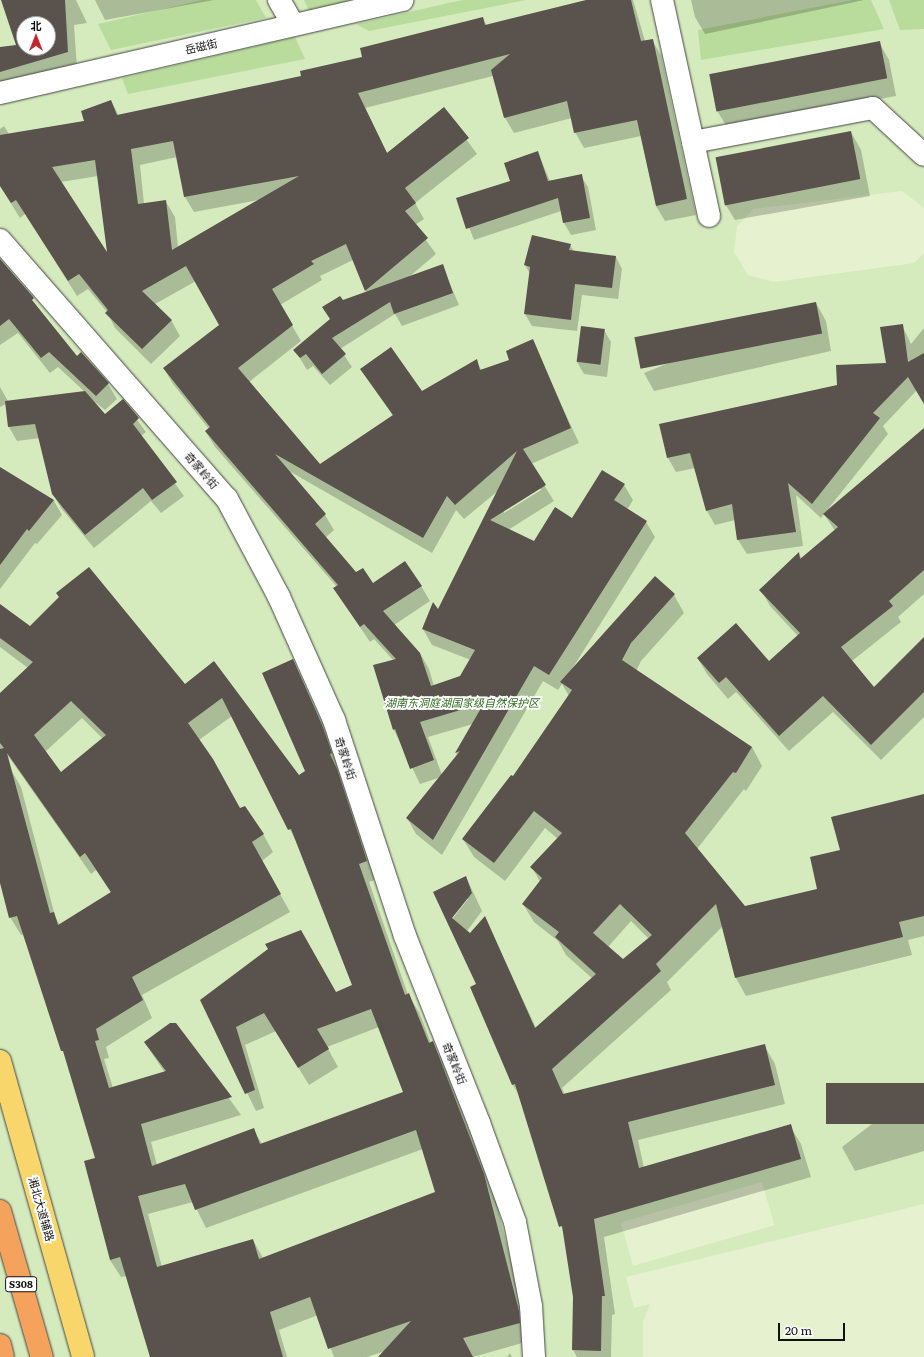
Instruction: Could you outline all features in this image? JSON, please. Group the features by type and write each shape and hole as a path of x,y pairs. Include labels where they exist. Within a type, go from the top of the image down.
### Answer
{"highway":[{"name":"S308","path":"0,1211 42,1357"},
{"path":"0,1345 3,1357"}],"main road":[{"name":"湘北大道辅路","path":"0,1061 83,1357"}],"street":[{"path":"279,0 293,24"},
{"name":"岳磁街","path":"0,93 402,0"},
{"path":"662,0 709,216"},
{"path":"693,142 873,108 924,155"},
{"name":"奇家岭街","path":"0,240 227,499 279,597 334,720 405,936 479,1123 515,1222 531,1306 534,1357"}],"green space":[{"name":"湖南东洞庭湖国家级自然保护区","path":"0,0 924,0 924,1357 0,1357"},
{"path":"202,0 256,0 266,18 111,50 98,24"},
{"path":"304,0 378,0 311,15"},
{"path":"462,0 526,0 369,31 356,24"},
{"path":"852,0 871,0 884,29 701,60 698,30"},
{"path":"889,0 924,0 924,29 900,30"},
{"path":"295,37 305,59 128,94 122,78"},
{"path":"902,191 924,208 924,253 914,263 774,282 748,275 734,252 737,227 753,209"},
{"path":"762,1182 774,1225 633,1266 621,1223"},
{"path":"924,1204 924,1357 643,1357 643,1322 650,1304 634,1308 626,1277"}],"building":[{"path":"1,0 65,0 68,52 56,56 56,16 16,16 16,45"},
{"path":"586,0 631,0 641,41 653,39 687,199 656,206 637,120 574,133 567,101 504,118 491,70 510,54 358,93 387,153 444,107 469,138 405,188 416,203 405,211 428,238 365,291 346,244 311,261 314,264 272,289 293,325 238,368 320,464 393,415 360,369 391,347 422,391 477,359 480,370 509,360 506,351 533,339 571,428 523,449 546,485 490,520 534,541 555,507 572,518 602,470 625,484 614,500 647,521 549,675 534,666 433,840 406,818 460,751 455,753 484,703 420,722 434,760 410,769 395,729 393,730 373,665 396,659 364,624 360,627 333,588 338,585 205,431 210,427 163,368 219,325 186,266 142,291 172,320 142,349 105,313 108,310 79,274 68,281 16,200 11,203 0,186 0,135 84,121 81,111 111,100 117,115 301,76 300,71 362,57 360,48 483,17 485,25","holes":["173,141 184,197 299,176 172,250 166,200 138,204 131,149","95,160 107,252 52,167","517,451 438,609 433,602 422,629 475,650 460,676 431,686 420,653 383,611 422,586 405,561 373,583 363,568 356,572 315,524 326,514 275,454 423,538 447,496 455,505"]},
{"path":"880,41 887,78 716,112 709,74"},
{"path":"16,45 16,56 54,56 0,72 0,47"},
{"path":"851,131 860,179 725,205 716,157"},
{"path":"538,151 548,181 582,174 590,218 563,223 558,198 466,229 456,198 510,181 504,163"},
{"path":"532,235 571,244 569,250 616,256 612,288 575,284 571,320 524,314 530,267 524,265"},
{"path":"0,259 34,298 32,300 77,356 81,352 109,383 96,396 49,352 41,358 9,319 0,326"},
{"path":"443,264 453,293 394,314 390,302 332,338 346,354 322,374 306,354 300,358 293,350 330,319 322,307 340,296 343,300"},
{"path":"816,302 822,333 641,369 634,337"},
{"path":"903,324 908,362 924,353 924,404 908,377 873,413 880,418 812,504 788,483 796,532 737,540 732,504 706,511 690,453 667,458 659,424 837,385 836,365 886,363 880,327"},
{"path":"581,326 605,329 600,365 577,362"},
{"path":"85,391 105,414 123,399 139,418 133,424 177,482 152,500 143,488 85,535 52,494 35,424 8,427 5,401"},
{"path":"924,428 924,570 889,601 893,606 841,647 874,687 924,637 924,692 871,745 823,696 779,736 726,677 719,683 697,658 736,623 769,661 800,633 759,590 799,552 800,559 838,527 823,514"},
{"path":"0,467 54,500 29,531 27,529 0,565"},
{"path":"89,567 185,684 214,661 299,775 305,771 262,673 293,659 322,725 332,753 330,754 337,769 367,861 359,864 405,995 409,993 429,1043 433,1041 484,1174 519,1311 520,1323 463,1338 473,1357 378,1357 411,1321 328,1349 310,1297 270,1312 283,1357 150,1357 120,1257 110,1260 84,1161 95,1158 63,1051 61,1051 17,916 9,918 0,883 0,749 4,748 0,743 0,693 33,662 0,638 0,604 30,626 59,597 56,593","holes":["222,698 288,830 291,829 352,985 336,992 301,930 265,944 268,949 200,1000 245,1094 255,1090 236,1027 264,1013 298,1068 329,1049 317,1029 371,1009 403,1092 260,1144 254,1128 152,1166 141,1124 232,1097 176,1023 170,1023 144,1042 166,1071 109,1088 95,1041 99,1040 96,1029 143,1000 132,977 281,894 252,842 264,834 245,806 240,808 213,759 188,723","71,701 106,735 61,772 34,735","7,753 80,857 85,853 111,892 58,925 54,912 50,913","416,1130 435,1192 259,1259 253,1239 157,1267 138,1196 185,1184 195,1210"]},
{"path":"655,576 675,594 631,643 622,660 752,747 736,773 733,772 685,833 745,906 817,889 810,857 840,850 831,817 924,794 924,916 899,922 903,937 735,978 716,904 656,964 661,971 552,1069 563,1094 765,1044 775,1085 628,1122 639,1168 791,1124 801,1159 594,1219 605,1296 602,1296 601,1351 572,1350 573,1297 562,1226 559,1227 515,1084 512,1085 470,987 476,984 433,892 466,876 472,893 452,918 470,933 485,916 535,1028 596,974 555,937 559,932 522,904 542,878 530,867 562,833 534,811 494,863 462,839 511,775 513,776 572,690 560,682","holes":["620,904 652,935 623,959 593,933"]},
{"path":"826,1083 924,1083 924,1124 826,1124"}]}
